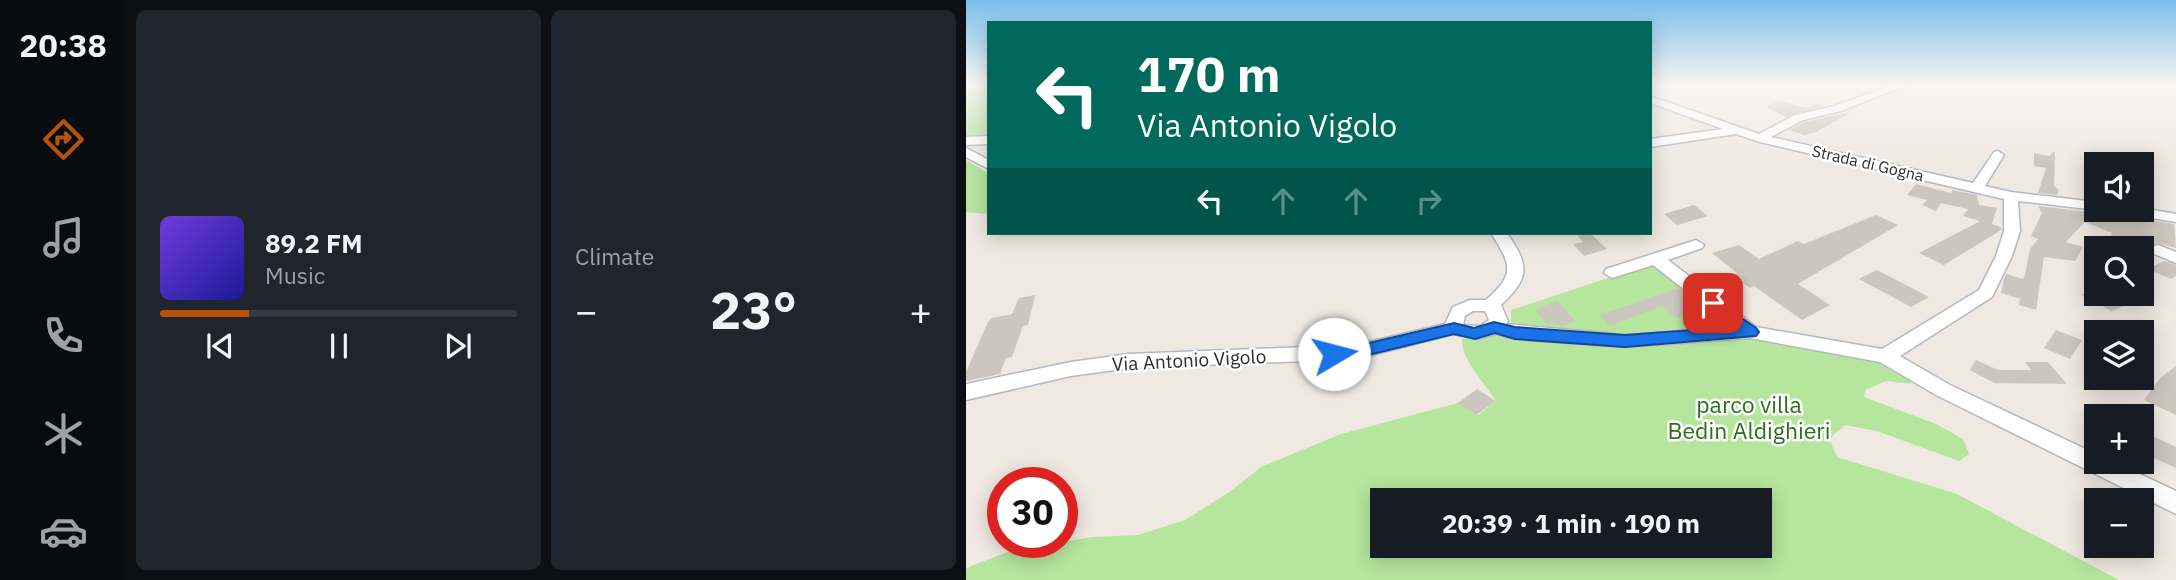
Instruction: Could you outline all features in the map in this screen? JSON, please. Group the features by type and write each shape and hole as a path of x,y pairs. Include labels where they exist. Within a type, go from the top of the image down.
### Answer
{"street":[{"name":"Strada di Gogna","path":"1685,112 1760,138 1976,189 2084,205"},
{"name":"Strada di Gogna","path":"1760,138 1799,117 1822,112"},
{"name":"Strada di Gogna","path":"1652,143 1735,131"},
{"path":"966,144 987,140"},
{"path":"966,144 987,149"},
{"path":"966,152 987,164"},
{"path":"1976,189 1998,155"},
{"path":"1885,356 1986,293 2004,256 2012,231 2011,196"},
{"path":"2154,214 2176,218"},
{"path":"1454,328 1453,320 1457,312 1467,306 1490,306 1509,289 1519,271 1517,258 1500,235"},
{"path":"1612,273 1696,245"},
{"path":"2158,250 2176,258"},
{"name":"Via Antonio Vigolo","path":"1656,259 1750,332"},
{"path":"1490,306 1498,315 1499,321 1494,327"},
{"name":"Via Antonio Vigolo","path":"966,392 1071,369 1129,361 1356,352 1454,328 1475,333 1494,327 1515,333 1625,341 1750,332 1885,356 1943,390 2176,503"}],"green space":[{"path":"966,112 987,112 987,134 966,136"},
{"path":"966,160 987,173 987,214 966,212"},
{"path":"1659,261 1736,325 1617,334 1511,328 1511,310"},
{"name":"parco villa Bedin Aldighieri","path":"1772,335 1885,356 1908,375 1911,384 1886,381 1865,390 1864,397 1936,424 1963,439 1969,454 1959,461 1877,431 1845,425 1829,439 1837,457 1957,494 2119,580 966,580 966,569 992,558 1078,558 1078,539 1138,535 1185,520 1231,491 1261,467 1341,434 1458,403 1478,415 1496,401 1469,363 1462,339 1493,336 1622,344"}],"building":[{"path":"1776,112 1802,112 1786,117"},
{"path":"1849,114 1816,132 1805,135 1789,130 1804,122"},
{"path":"2055,152 2054,186 2059,190 2057,195 2038,193 2046,168 2034,166 2034,153 2050,156"},
{"path":"1916,184 1951,193 1952,190 1977,195 1979,205 1997,208 1992,224 2001,227 2001,230 1944,265 1919,253 1980,221 1963,216 1968,209 1941,203 1936,211 1922,205 1927,200 1907,195"},
{"path":"1694,205 1708,216 1677,225 1664,214"},
{"path":"2038,206 2084,211 2085,222 2066,242 2083,247 2075,261 2044,257 2036,310 2019,305 2020,299 2001,293 2006,274 2023,279 2030,249 2038,239 2031,236 2042,213"},
{"path":"1876,215 1898,225 1798,284 1830,305 1802,320 1754,286 1750,288 1731,275 1737,273 1712,253 1739,245 1759,259 1798,241 1804,244"},
{"path":"2154,221 2174,224 2176,248 2154,245 2154,236 2110,236 2112,233 2085,222"},
{"path":"1577,235 1592,235 1607,249 1584,256 1573,244 1583,242"},
{"path":"2164,261 2176,265 2176,276 2171,279 2154,272 2154,266"},
{"path":"1877,270 1929,297 1911,307 1859,279"},
{"path":"1678,288 1702,308 1676,318 1662,306 1610,326 1600,315"},
{"path":"1035,295 1028,325 1023,326 1012,357 1006,358 1000,374 966,381 966,372 988,322 992,318 1012,314 1019,298"},
{"path":"1557,300 1576,322 1561,326 1555,323 1547,325 1535,310"},
{"path":"2102,306 2124,306 2111,311"},
{"path":"2056,330 2082,340 2070,359 2044,348"},
{"path":"1976,360 1998,370 2031,370 2025,362 2048,362 2067,384 1994,383 1970,370"},
{"path":"2176,366 2176,415 2144,400 2154,390 2160,378"},
{"path":"1477,389 1496,401 1476,415 1458,403"},
{"path":"2154,437 2176,447 2176,468 2154,458"}],"route":[{"path":"1334,354 1356,352 1454,328 1464,333 1486,331 1494,327 1515,333 1625,341 1750,332 1713,303"}]}
